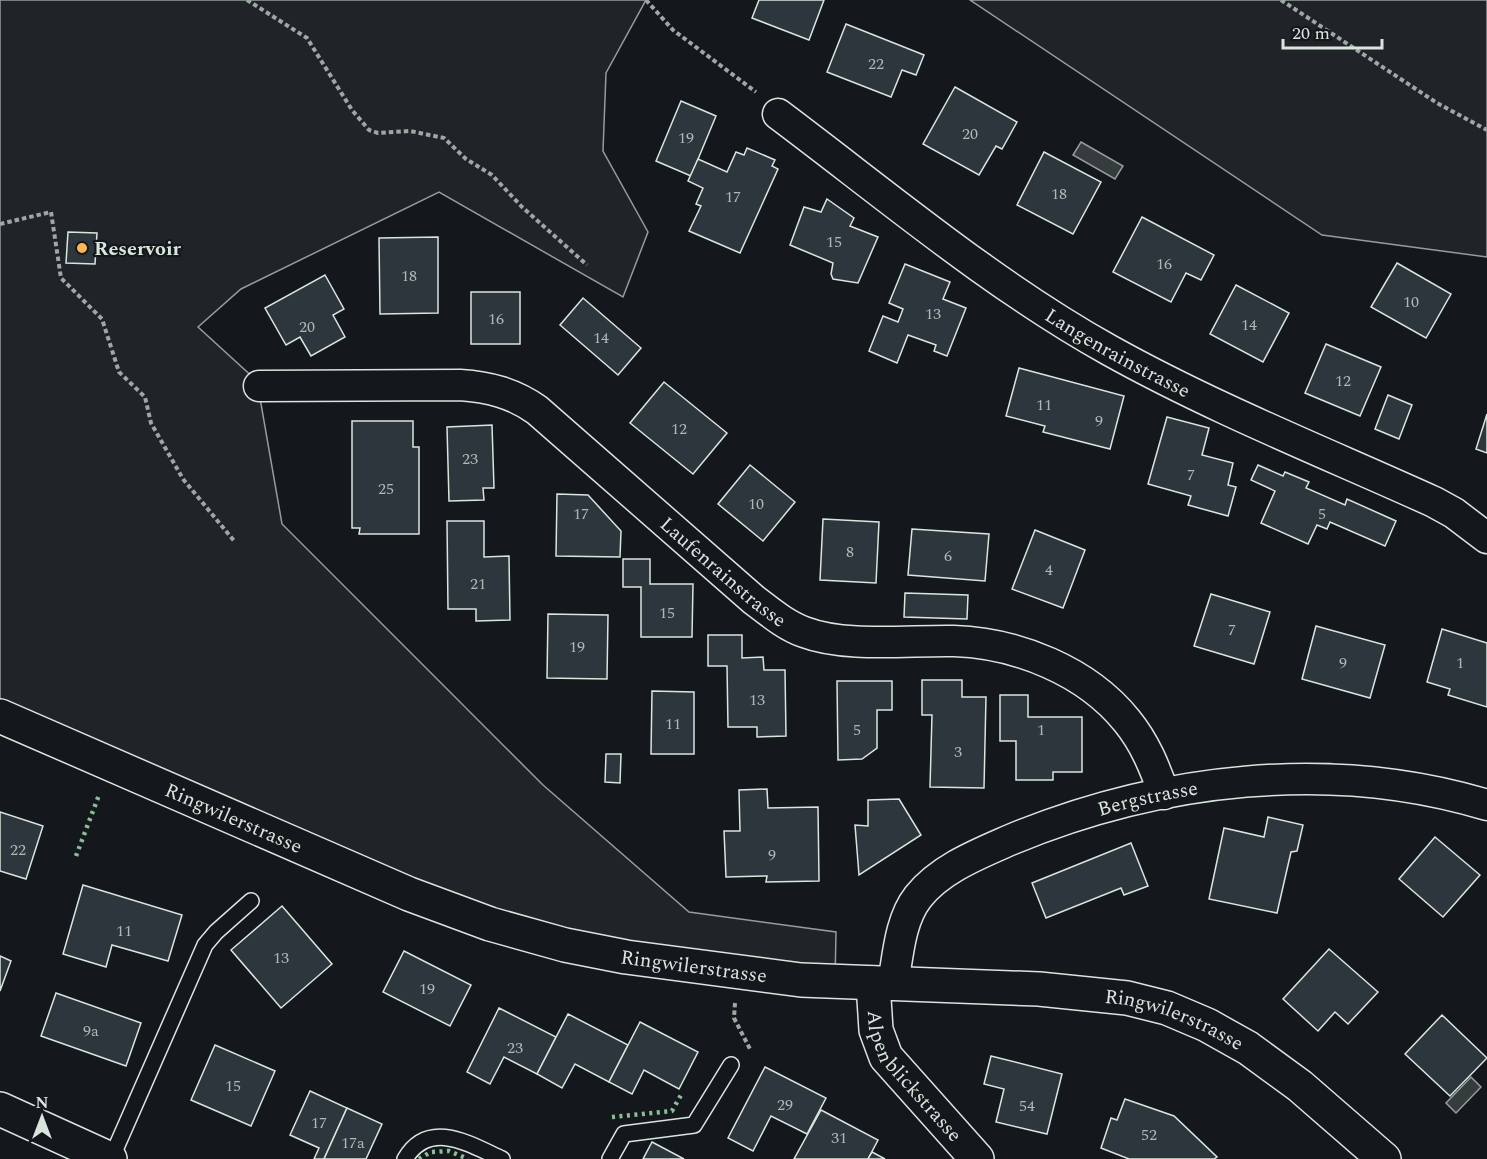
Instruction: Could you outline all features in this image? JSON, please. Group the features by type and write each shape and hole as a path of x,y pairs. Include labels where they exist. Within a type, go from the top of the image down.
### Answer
{"street":[{"name":"Langenrainstrasse","path":"778,114 1022,297 1090,339 1172,382 1434,502 1454,513 1487,538"},
{"name":"Laufenrainstrasse","path":"259,386 460,386 485,387 511,394 537,410 754,600 792,627 806,633 852,640 956,641 999,647 1039,659 1074,676 1128,721 1147,752 1164,794"},
{"name":"Ringwilerstrasse","path":"0,716 408,894 490,924 565,945 626,957 809,981 995,986 1103,994 1167,1008 1207,1025 1248,1048 1307,1092 1384,1159"},
{"name":"Bergstrasse","path":"883,983 908,914 925,889 943,873 1004,843 1063,820 1164,794 1227,784 1339,780 1417,788 1487,805"},
{"name":"Alpenblickstrasse","path":"883,983 876,1030 886,1058 976,1159"},
{"path":"0,1109 110,1159"}],"lane":[{"path":"110,1159 206,945 216,932 250,901"},
{"path":"610,1159 624,1134 694,1125 731,1065"},
{"path":"405,1159 418,1144 439,1136 460,1140 502,1159"}],"path":[{"path":"247,0 307,38 351,110 369,130 378,134 410,131 444,138 466,159 492,175 522,207 587,266"},
{"path":"646,0 673,30 760,95 778,114"},
{"path":"1281,0 1437,103 1487,130"},
{"path":"0,224 51,212 61,278 102,319 119,372 145,398 151,423 183,478 235,542"},
{"path":"735,996 735,1017 750,1048 746,1055"}],"shaded area":[{"path":"0,0 646,0 606,73 603,151 648,232 623,297 439,192 241,289 198,327 257,381 282,524 543,785 689,912 836,932 835,982 595,952 0,716"},
{"path":"970,0 1487,0 1487,257 1322,235"},
{"path":"1081,142 1123,166 1115,179 1073,155"},
{"path":"1471,1077 1481,1087 1456,1113 1446,1103"}],"building":[{"path":"759,0 824,0 809,40 752,18"},
{"path":"846,24 924,55 916,75 902,70 891,97 827,72"},
{"path":"955,87 1017,122 1002,149 996,146 979,175 923,144"},
{"path":"681,101 716,116 691,176 656,161"},
{"path":"747,148 775,160 772,166 778,169 740,253 689,231 701,206 696,204 703,188 688,181 698,159 727,172 736,152 744,155"},
{"path":"1044,152 1101,182 1073,234 1017,205"},
{"path":"827,199 854,218 850,226 878,237 858,283 833,279 831,274 833,263 790,245 804,207 821,212"},
{"path":"1142,217 1214,255 1201,280 1186,273 1171,302 1113,272"},
{"name":"Reservoir","path":"68,232 97,233 95,264 66,263"},
{"path":"438,237 438,313 380,314 379,238"},
{"path":"1397,263 1451,294 1426,338 1371,307"},
{"path":"905,264 950,282 943,299 966,308 947,356 934,351 936,345 908,335 897,363 869,351 883,316 898,322 903,309 889,303"},
{"path":"325,275 344,309 333,315 345,337 311,356 300,337 286,345 265,308"},
{"path":"1236,285 1289,313 1263,362 1210,334"},
{"path":"471,292 520,292 520,344 471,344"},
{"path":"583,298 641,348 618,375 560,325"},
{"path":"1326,344 1381,367 1360,416 1305,393"},
{"path":"1019,368 1124,396 1110,449 1043,432 1045,426 1006,416"},
{"path":"664,382 727,433 693,474 630,423"},
{"path":"1388,395 1412,405 1399,439 1375,429"},
{"path":"1487,414 1487,453 1476,449"},
{"path":"1167,417 1209,428 1202,455 1233,463 1228,485 1236,487 1228,516 1188,505 1191,496 1148,484"},
{"path":"352,421 413,421 413,447 419,447 419,534 359,534 360,528 352,528"},
{"path":"492,425 494,488 483,488 484,500 449,501 447,427"},
{"path":"750,465 795,502 763,541 718,504"},
{"path":"1258,465 1283,476 1285,472 1309,482 1306,488 1345,505 1347,499 1396,521 1385,546 1330,522 1327,529 1317,525 1308,544 1261,523 1275,491 1251,480"},
{"path":"557,494 588,495 621,531 620,557 556,556"},
{"path":"823,519 879,522 876,583 820,580"},
{"path":"447,521 484,521 484,557 509,556 510,620 476,621 476,609 448,609"},
{"path":"912,529 989,534 985,581 908,575"},
{"path":"1035,530 1085,550 1063,608 1012,589"},
{"path":"623,559 650,559 650,584 693,584 692,637 641,637 641,587 623,587"},
{"path":"905,593 968,595 967,619 904,617"},
{"path":"1211,594 1270,612 1254,664 1194,646"},
{"path":"548,614 608,615 607,679 547,678"},
{"path":"1316,626 1385,645 1370,698 1302,679"},
{"path":"1442,629 1487,643 1487,707 1448,695 1450,689 1427,682"},
{"path":"708,635 742,635 742,658 763,657 764,670 785,670 786,736 757,737 757,727 728,727 727,666 708,666"},
{"path":"922,680 962,680 962,697 986,697 984,788 930,787 932,715 922,715"},
{"path":"837,681 892,681 892,710 877,710 877,748 862,759 838,760"},
{"path":"652,691 694,692 694,754 651,754"},
{"path":"1000,695 1028,695 1028,717 1082,717 1082,772 1053,772 1053,780 1016,780 1016,741 1000,741"},
{"path":"606,754 621,754 620,783 605,782"},
{"path":"767,789 768,808 818,807 819,881 766,882 767,876 726,877 724,831 740,831 739,790"},
{"path":"899,799 921,835 859,875 855,825 868,826 868,800"},
{"path":"0,812 43,826 26,879 0,871"},
{"path":"1268,817 1303,825 1297,851 1291,852 1277,913 1209,899 1224,828 1264,837"},
{"path":"1435,837 1480,875 1443,917 1399,879"},
{"path":"1131,843 1148,886 1124,895 1121,888 1046,918 1032,883"},
{"path":"83,885 182,915 168,961 112,945 106,967 63,954"},
{"path":"282,906 332,964 281,1008 231,950"},
{"path":"1329,949 1378,992 1348,1024 1335,1012 1318,1031 1283,999"},
{"path":"404,951 471,985 450,1026 383,992"},
{"path":"0,956 11,961 0,991"},
{"path":"56,993 141,1023 126,1066 41,1036"},
{"path":"499,1008 556,1037 537,1074 504,1057 490,1084 467,1072"},
{"path":"568,1014 628,1045 609,1082 575,1064 562,1088 537,1074"},
{"path":"1442,1015 1487,1058 1450,1096 1405,1054"},
{"path":"640,1022 698,1052 679,1089 644,1070 632,1094 609,1082"},
{"path":"215,1045 275,1071 251,1126 191,1100"},
{"path":"991,1056 1062,1074 1047,1134 996,1122 1004,1089 984,1084"},
{"path":"765,1067 826,1098 807,1134 771,1116 753,1151 728,1138"},
{"path":"310,1091 347,1108 324,1159 314,1159 319,1148 290,1135"},
{"path":"1125,1099 1174,1116 1217,1157 1214,1159 1129,1159 1101,1148 1111,1118 1117,1120"},
{"path":"347,1108 382,1124 366,1159 324,1159"},
{"path":"821,1110 878,1140 868,1159 794,1159"},
{"path":"652,1142 684,1159 643,1159"},
{"path":"872,1152 885,1159 868,1159"}],"hedge":[{"path":"76,856 99,795"},
{"path":"612,1117 672,1111 681,1095"},
{"path":"432,1152 449,1151 468,1159"},
{"path":"419,1159 429,1153"}],"place":[{"name":"Reservoir","path":"82,248"}]}
